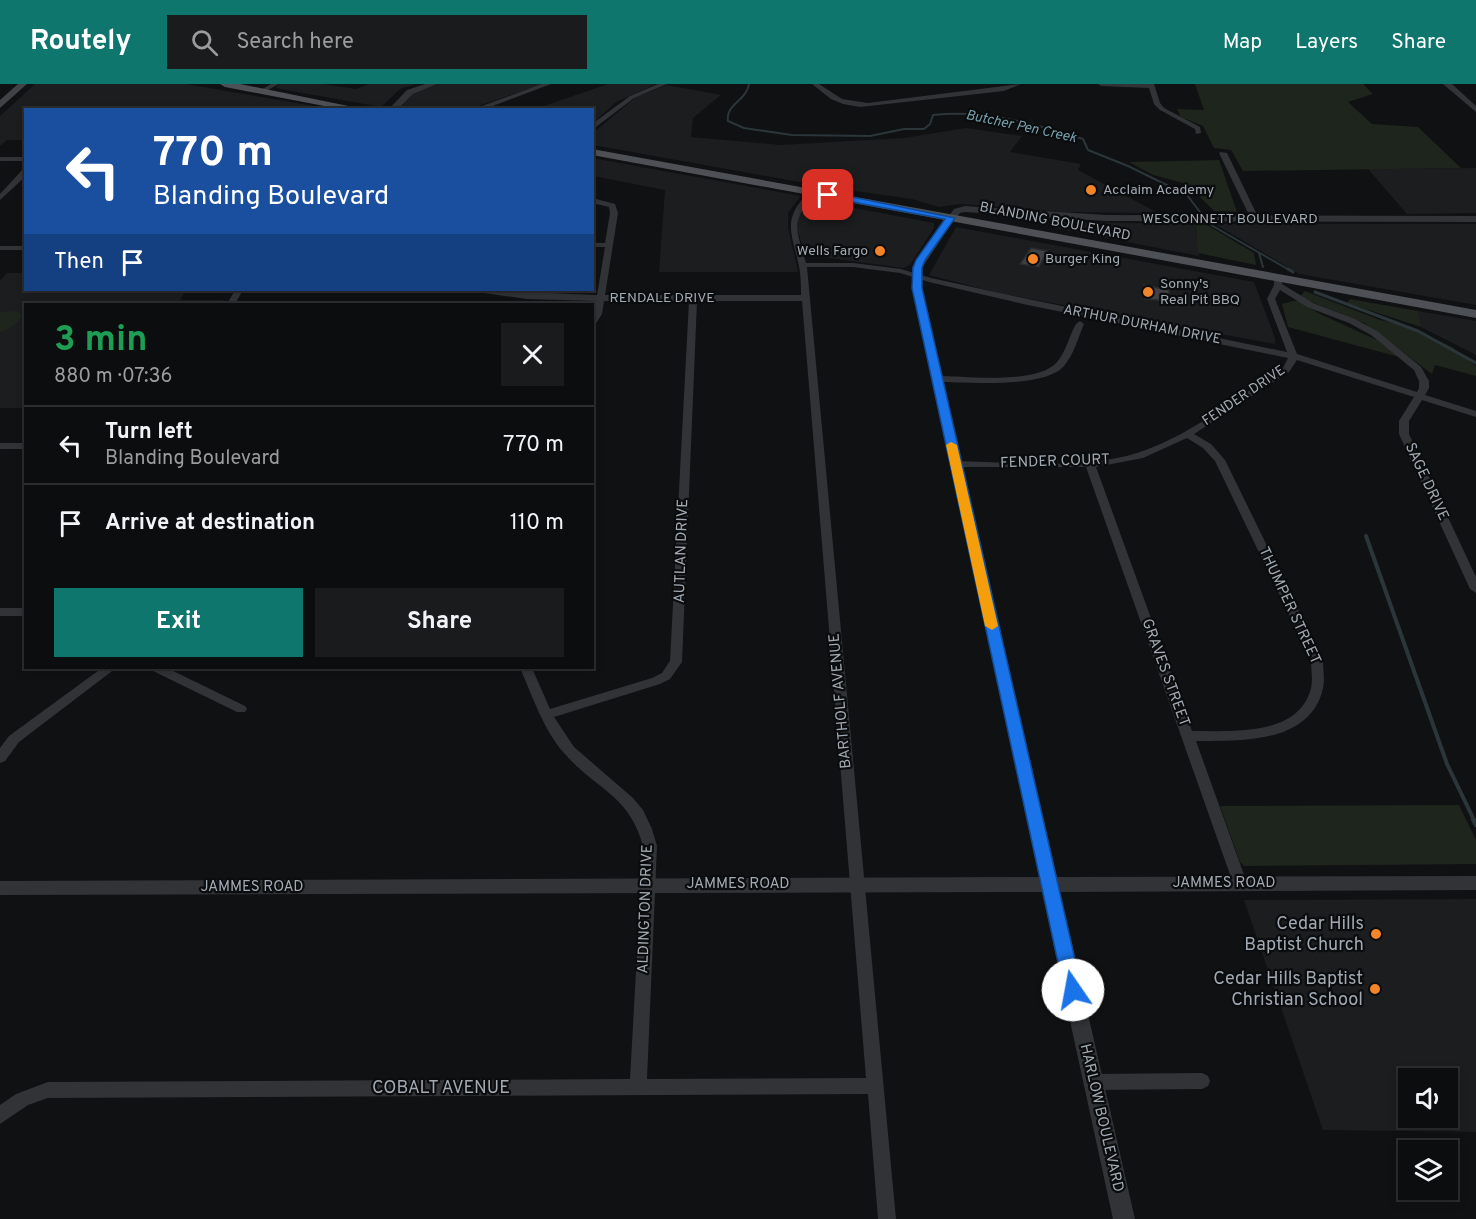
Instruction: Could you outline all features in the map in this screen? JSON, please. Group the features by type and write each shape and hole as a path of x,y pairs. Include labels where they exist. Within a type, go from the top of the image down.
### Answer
{"main road":[{"path":"0,105 22,84"},
{"path":"225,84 352,108"},
{"name":"BLANDING BOULEVARD","path":"594,152 1278,281 1476,314"}],"street":[{"path":"262,91 276,84"},
{"path":"394,108 410,92 433,84"},
{"path":"480,108 548,84"},
{"path":"594,126 632,97 664,84"},
{"path":"815,84 831,98 848,104 868,105 1004,88 1018,84"},
{"path":"1101,84 1151,85 1157,104 1198,128 1198,133"},
{"path":"1447,84 1476,110"},
{"path":"1223,153 1255,219"},
{"path":"0,159 24,159"},
{"path":"0,198 24,173"},
{"name":"BARTHOLF AVENUE","path":"814,192 795,212 792,220 803,265 887,1219"},
{"path":"594,201 612,206 614,213 601,298 598,314 594,320"},
{"name":"WESCONNETT BOULEVARD","path":"951,218 957,211 965,209 1106,218 1476,219"},
{"path":"1016,230 1013,220 1021,214"},
{"path":"917,276 921,260 951,218"},
{"path":"594,245 608,245"},
{"path":"0,248 24,248"},
{"name":"ARTHUR DURHAM DRIVE","path":"803,265 866,266 901,271 1023,301 1293,356 1476,414"},
{"name":"HARLOW BOULEVARD","path":"917,276 917,288 955,465 1124,1219"},
{"path":"1278,281 1310,305 1352,321 1374,333 1418,369 1424,381 1424,388 1419,396"},
{"name":"FENDER DRIVE","path":"1186,435 1286,370 1293,356 1271,298 1278,281"},
{"name":"RENDALE DRIVE","path":"491,291 527,296 601,298 805,298"},
{"name":"AUTLAN DRIVE","path":"548,714 656,681 666,676 676,662 693,298"},
{"path":"937,379 1020,378 1045,374 1059,365 1080,324"},
{"name":"SAGE DRIVE","path":"1419,396 1404,421 1404,434 1476,589"},
{"name":"FENDER COURT","path":"955,465 1090,464 1140,455 1186,435"},
{"name":"THUMPER STREET","path":"1186,435 1206,446 1220,460 1317,660 1320,678 1318,694 1310,708 1299,719 1284,728 1251,736 1188,736"},
{"path":"0,446 24,446"},
{"name":"GRAVES STREET","path":"1090,464 1240,883"},
{"path":"0,612 24,612"},
{"path":"2,751 14,739 109,669"},
{"path":"159,669 241,709"},
{"name":"ALDINGTON DRIVE","path":"526,669 557,735 569,750 628,800 643,820 650,846 638,1087"},
{"name":"JAMMES ROAD","path":"0,888 1476,882"},
{"path":"1093,1082 1202,1081"},
{"name":"COBALT AVENUE","path":"5,1111 29,1095 48,1090 875,1086"}],"shaded area":[{"path":"35,84 186,84 325,108 24,108 24,140 7,140 0,146 0,116"},
{"path":"280,84 323,84 356,89 369,84 416,84 400,89 381,107 275,88"},
{"path":"438,84 544,84 472,108 400,108 414,93"},
{"path":"608,84 656,84 616,102 594,122 594,108 538,108"},
{"path":"1195,84 1363,84 1373,94 1348,102 1372,124 1418,127 1461,168 1243,171 1231,150 1214,148 1203,126 1181,117 1177,109 1204,110"},
{"path":"667,85 721,95 693,118 691,137 781,145 904,138 966,128 1022,136 1010,152 1081,164 1078,170 1158,213 1063,212 961,204 939,207 912,199 827,187 594,145 594,132 636,97"},
{"path":"594,158 801,196 788,213 788,227 798,272 659,272 665,190 594,176"},
{"path":"1219,160 1237,212 1214,211 1187,184 1153,175 1129,162"},
{"path":"1476,168 1476,213 1407,214 1368,169"},
{"path":"812,200 934,223 934,228 910,265 903,268 814,256 804,251 797,229 798,218"},
{"path":"1059,222 1196,224 1199,256 1055,228"},
{"path":"1196,224 1207,225 1254,253 1256,265 1198,253"},
{"path":"1215,224 1476,224 1476,305 1299,274"},
{"path":"956,227 1254,282 1275,338 1275,344 998,293 929,275"},
{"path":"7,273 24,273 24,291 185,291 180,300 224,300 222,303 24,303 24,408 0,408 0,281"},
{"path":"1305,291 1380,320 1404,325 1452,347 1476,366 1476,376 1435,365 1432,374 1364,323 1299,297"},
{"path":"1350,299 1418,311 1421,327 1347,303"},
{"path":"1299,301 1320,314 1377,340 1399,357 1288,327 1282,304"},
{"path":"19,311 22,315 19,321 0,332 0,312"},
{"path":"1418,311 1476,321 1476,355 1421,327"},
{"path":"1459,805 1476,840 1476,864 1244,866 1240,862 1220,806"},
{"name":"Cedar Hills Baptist Christian School","path":"1476,899 1476,1132 1323,1130 1244,900"}],"building":[{"name":"Burger King","path":"1031,248 1047,251 1039,267 1020,264"},
{"name":"Sonny's Real Pit BBQ","path":"1144,285 1169,290 1169,301 1145,299"}],"waterway":[{"name":"Butcher Pen Creek","path":"749,84 728,115 728,121 744,128 792,135 870,136 904,129 924,129 930,124 933,115 971,114 1009,119 1083,139 1088,150 1128,166 1187,195 1200,212"},
{"path":"1211,225 1291,271"},
{"path":"1259,253 1263,267"},
{"path":"1288,269 1293,272"},
{"path":"1315,292 1418,331 1476,363"},
{"path":"1366,536 1447,764 1474,820"},
{"path":"1473,819 1476,825"}],"slow traffic":[{"path":"951,445 992,626"}],"place":[{"name":"Acclaim Academy","path":"1091,190"},
{"name":"Wells Fargo","path":"880,251"},
{"name":"Burger King","path":"1033,259"},
{"name":"Sonny's Real Pit BBQ","path":"1148,292"},
{"name":"Cedar Hills Baptist Church","path":"1376,934"},
{"name":"Cedar Hills Baptist Christian School","path":"1375,989"}],"route":[{"path":"828,195 951,218 917,268 917,288 1073,990"}]}
